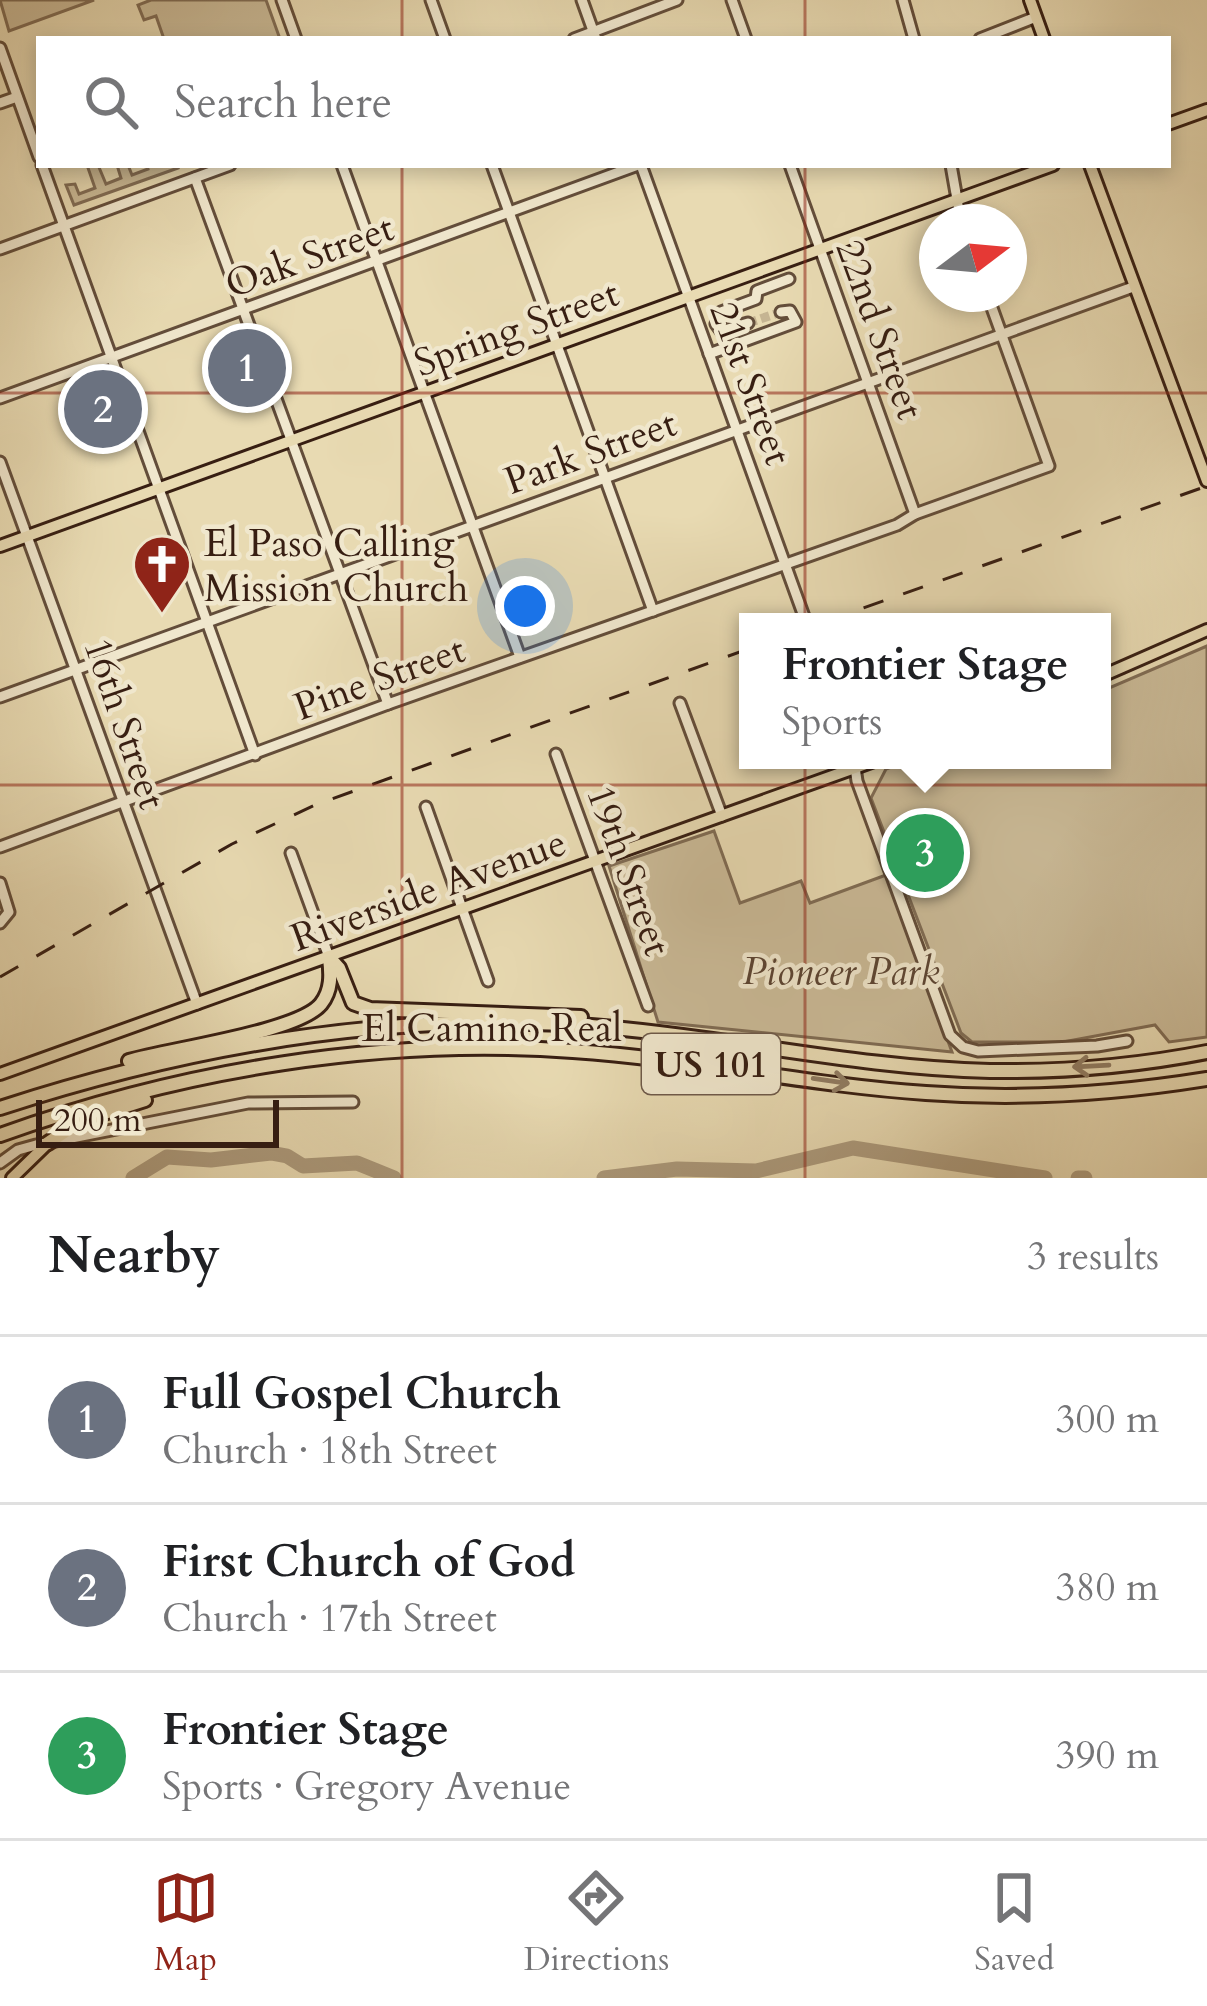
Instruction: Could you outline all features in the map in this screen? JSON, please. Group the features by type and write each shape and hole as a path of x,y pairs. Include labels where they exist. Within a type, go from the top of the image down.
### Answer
{"highway":[{"path":"329,957 339,968 353,1003 370,1009 593,1018 698,1030 712,1038"},
{"path":"98,1076 133,1060 307,1015 327,993 329,957"},
{"name":"El Camino Real","path":"0,1108 98,1076 216,1050 382,1027 551,1024 989,1071 1163,1060 1207,1052"},
{"name":"El Camino Real","path":"0,1135 92,1105 214,1076 355,1055 518,1049 671,1059 927,1093 1085,1095 1207,1078"},
{"path":"48,1143 82,1120 214,1076"}],"main road":[{"path":"1030,0 1043,36"},
{"path":"1171,123 1207,110"},
{"name":"Spring Street","path":"0,546 1045,168"},
{"path":"1091,168 1207,481"},
{"path":"1111,672 1207,630"},
{"name":"Riverside Avenue","path":"0,1074 842,769"},
{"path":"12,1178 48,1143"}],"street":[{"path":"282,0 295,36"},
{"path":"431,0 444,36"},
{"path":"582,0 594,35 677,0"},
{"path":"732,0 745,36"},
{"path":"903,0 913,36"},
{"path":"988,36 1036,17"},
{"path":"0,48 36,150"},
{"path":"0,103 17,97"},
{"path":"43,168 255,755"},
{"path":"0,249 222,168"},
{"path":"343,168 520,658"},
{"path":"493,168 653,611"},
{"name":"Oak Street","path":"0,398 631,168"},
{"name":"21st Street","path":"640,168 803,613"},
{"name":"22nd Street","path":"791,168 915,514"},
{"path":"951,168 957,204"},
{"path":"195,178 388,704"},
{"path":"697,321 756,299 751,274"},
{"path":"757,291 790,279"},
{"name":"Park Street","path":"0,697 1133,287"},
{"path":"710,355 796,322 790,311 781,312"},
{"path":"721,312 716,324 721,331 748,323"},
{"path":"994,312 1002,333"},
{"name":"Pine Street","path":"0,847 1049,466 1002,333"},
{"name":"16th Street","path":"0,462 197,1004"},
{"path":"680,703 722,815"},
{"name":"19th Street","path":"556,754 647,1006"},
{"path":"856,769 950,1035 978,1051 1127,1041"},
{"path":"426,806 488,981"},
{"path":"291,853 329,957"},
{"path":"0,883 9,912 0,923"},
{"path":"0,1163 18,1150 248,1103 353,1102"},
{"path":"25,1165 71,1140"}],"green space":[{"path":"0,0 94,0 9,31"},
{"path":"151,0 266,0 279,36 163,36 156,16 144,20 138,5"},
{"path":"88,168 99,168 106,184 121,178 118,168 129,168 132,175 148,168 178,168 74,205 66,185 75,184 79,194 95,188"},
{"path":"1207,646 1207,1037 1169,1042 1155,1025 1063,1042 972,1042 961,1033 871,798 886,769 1111,769 1111,687"},
{"name":"Pioneer Park","path":"714,831 740,903 801,881 810,903 886,875 952,1052 658,1022 609,866"}],"waterway":[{"path":"604,1178 677,1169 756,1171 853,1148 1045,1178"},
{"path":"133,1178 167,1157 211,1160 271,1153 303,1166 357,1163 394,1178"},
{"path":"1078,1178 1085,1178"}],"tunnel":[{"path":"748,323 781,312"}],"railway":[{"path":"849,613 1207,486"},
{"path":"0,977 232,844 315,805 739,652"}],"place":[{"name":"Full Gospel Church","path":"247,368"},
{"name":"First Church of God","path":"103,409"},
{"name":"El Paso Calling Mission Church","path":"162,615"},
{"name":"Frontier Stage","path":"925,853"}]}
